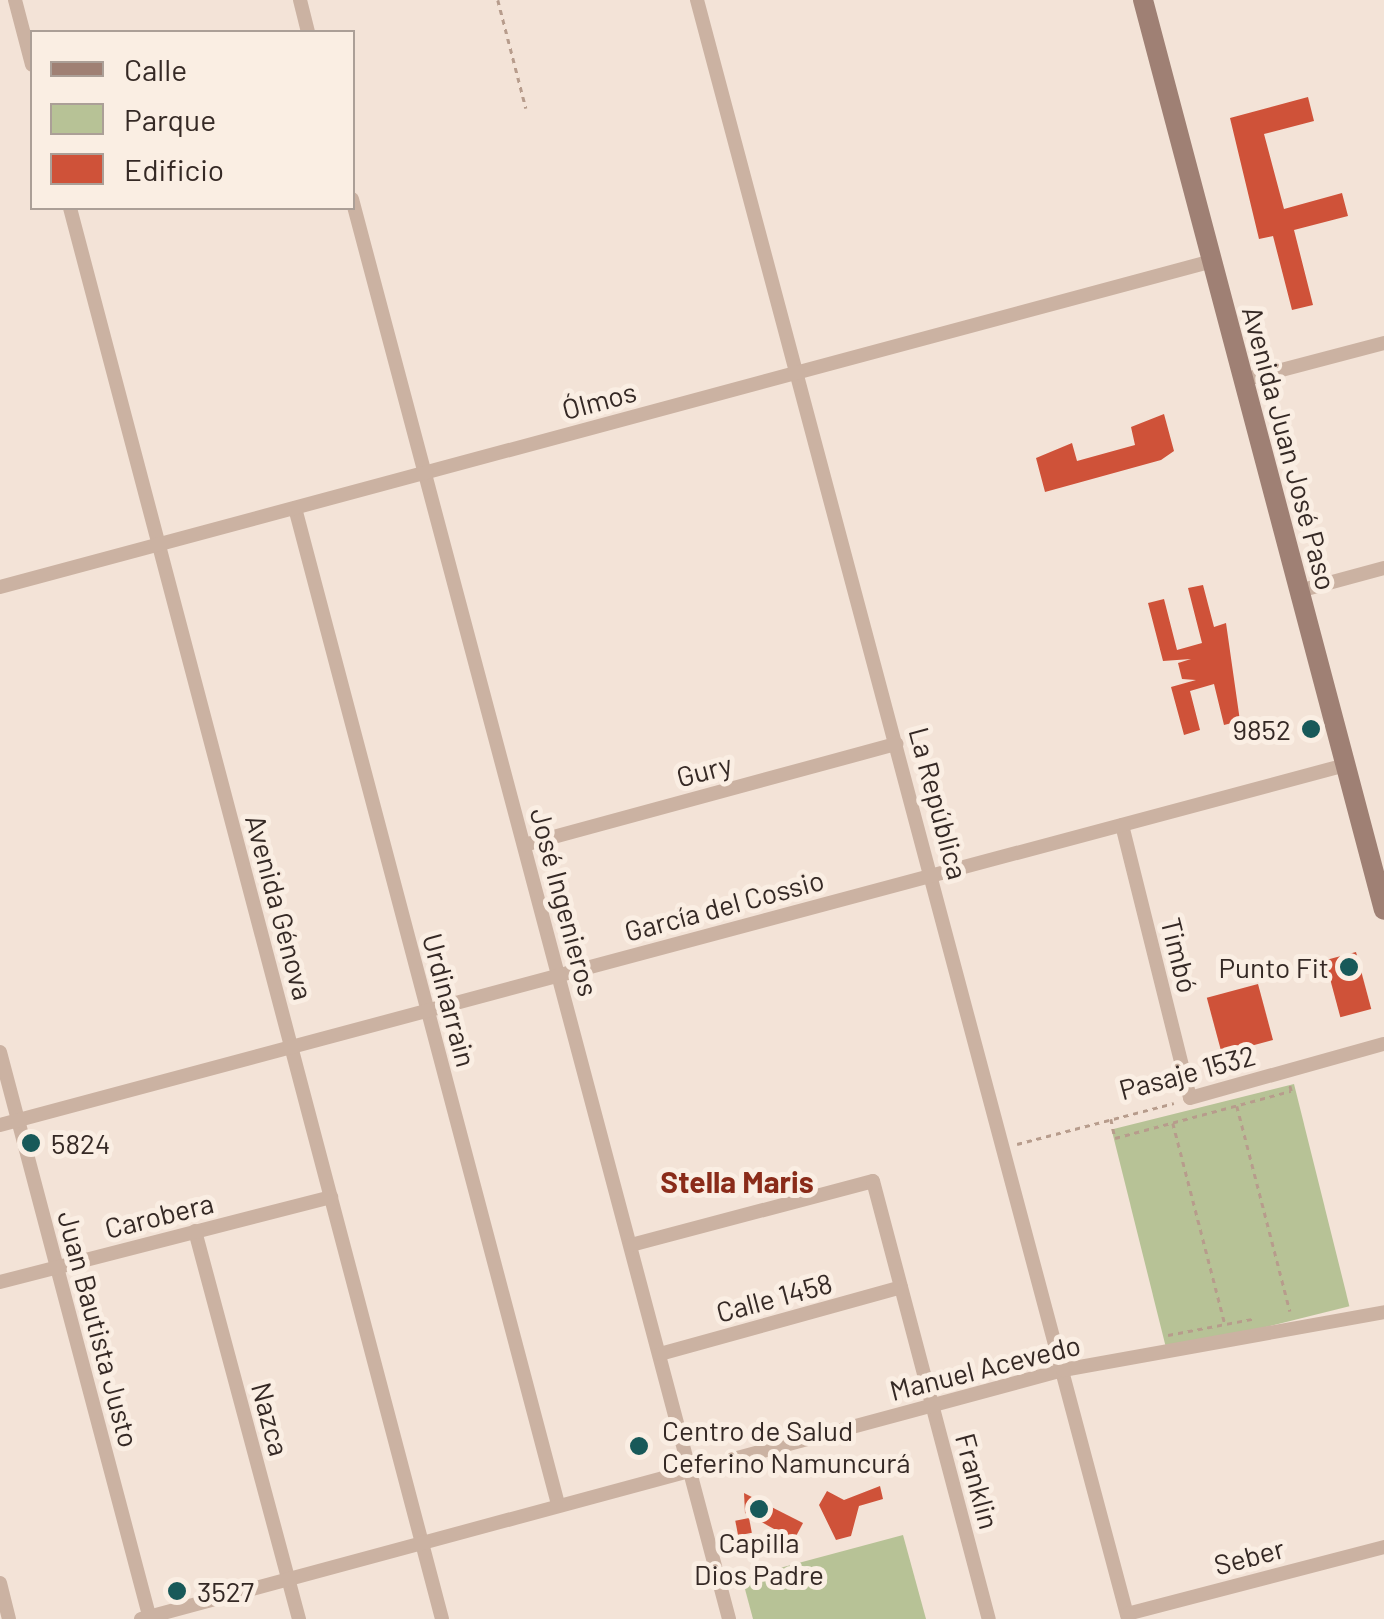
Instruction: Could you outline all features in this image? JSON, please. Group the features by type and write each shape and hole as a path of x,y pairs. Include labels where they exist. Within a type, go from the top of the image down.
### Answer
{"main road":[{"name":"Avenida Juan José Paso","path":"1142,0 1346,764 1377,858 1384,910"}],"street":[{"path":"16,0 30,57"},
{"path":"300,0 308,30"},
{"name":"La República","path":"697,0 1128,1616"},
{"name":"Avenida Génova","path":"71,210 442,1619"},
{"name":"José Ingenieros","path":"355,210 728,1619"},
{"name":"Ólmos","path":"0,587 1212,262"},
{"path":"1243,380 1384,343"},
{"name":"Urdinarrain","path":"295,508 558,1504"},
{"path":"1299,591 1384,568"},
{"name":"Gury","path":"524,844 897,744"},
{"name":"García del Cossio","path":"0,1125 1346,764"},
{"name":"Timbó","path":"1122,824 1190,1098"},
{"name":"Pasaje 1532","path":"1190,1098 1384,1044"},
{"name":"Juan Bautista Justo","path":"0,1052 147,1618"},
{"name":"Franklin","path":"630,1245 872,1181 989,1619"},
{"name":"Carobera","path":"0,1282 331,1197"},
{"name":"Nazca","path":"195,1232 299,1619"},
{"name":"Calle 1458","path":"660,1354 901,1287"},
{"name":"Manuel Acevedo","path":"147,1618 288,1576 1063,1370 1384,1312"},
{"name":"Seber","path":"1128,1616 1384,1547"},
{"path":"0,1582 10,1619"}],"path":[{"path":"498,0 526,108"},
{"path":"1111,1119 1115,1138 1237,1106 1291,1091 1286,1071"},
{"name":"Pasaje 1532","path":"1004,1148 1190,1098"},
{"path":"1237,1106 1291,1313"},
{"path":"1173,1123 1228,1341"}],"green space":[{"path":"1294,1084 1349,1306 1167,1352 1112,1129"},
{"path":"903,1535 926,1619 753,1619 742,1578"}],"building":[{"path":"1308,97 1314,121 1264,134 1284,209 1342,193 1348,216 1294,230 1313,305 1292,310 1273,236 1259,239 1230,118"},
{"path":"1164,414 1174,451 1161,460 1045,492 1036,458 1072,443 1077,461 1135,445 1131,427"},
{"path":"1203,585 1214,627 1226,623 1240,721 1224,725 1214,684 1190,691 1200,730 1184,735 1171,687 1196,680 1182,679 1178,663 1191,659 1163,661 1148,603 1164,599 1177,650 1202,643 1188,588"},
{"path":"1356,952 1371,1009 1340,1017 1325,960"},
{"path":"1258,984 1273,1040 1222,1054 1207,998"},
{"path":"880,1486 883,1499 859,1506 851,1536 836,1540 819,1505 827,1491 844,1500"},
{"path":"744,1493 803,1523 794,1540 745,1513"},
{"path":"749,1518 752,1533 738,1535 735,1521"}],"place":[{"name":"9852","path":"1311,729"},
{"name":"Punto Fit","path":"1349,967"},
{"name":"5824","path":"31,1143"},
{"name":"Centro de Salud Ceferino Namuncurá","path":"639,1446"},
{"name":"Capilla Dios Padre","path":"759,1509"},
{"name":"3527","path":"177,1591"}],"district":[{"name":"Stella Maris","path":"737,1181"}]}
